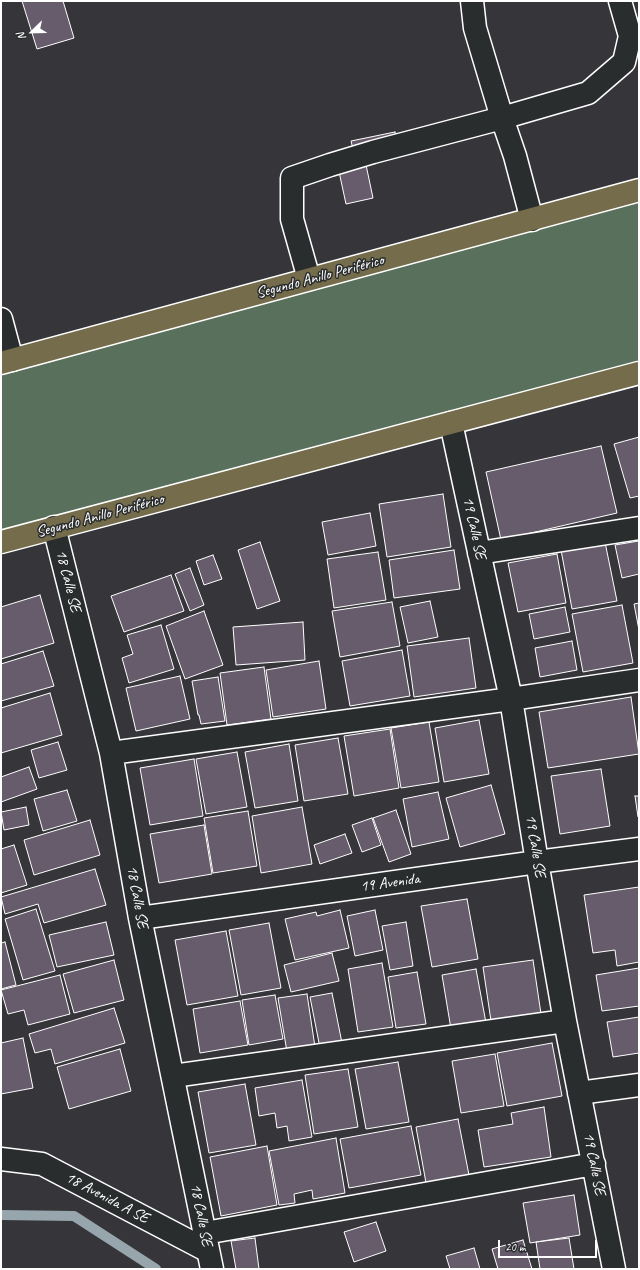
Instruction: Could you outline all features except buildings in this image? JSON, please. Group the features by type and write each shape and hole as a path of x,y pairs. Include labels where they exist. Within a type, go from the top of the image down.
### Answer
{"main road":[{"name":"Segundo Anillo Periférico","path":"7,362 639,190"},
{"name":"Segundo Anillo Periférico","path":"1,542 639,373"}],"street":[{"path":"472,1 475,28 515,156 532,220"},
{"path":"309,279 292,219 292,178 373,152 502,118 588,93 624,62 630,36 620,1"},
{"path":"1,319 7,362"},
{"name":"19 Calle SE","path":"451,423 511,699 537,862 579,1093 614,1269"},
{"name":"18 Calle SE","path":"54,527 111,753 140,918 208,1251"},
{"path":"479,553 639,528"},
{"path":"111,753 511,699 639,680"},
{"name":"19 Avenida","path":"140,918 639,849"},
{"path":"173,1076 566,1021"},
{"path":"579,1093 639,1085"},
{"name":"18 Avenida A SE","path":"1,1159 42,1164 208,1251"},
{"path":"208,1251 594,1164"}],"green space":[{"path":"639,193 639,368 1,543 1,365"}],"waterway":[{"path":"1,1215 74,1216 156,1269"}]}
